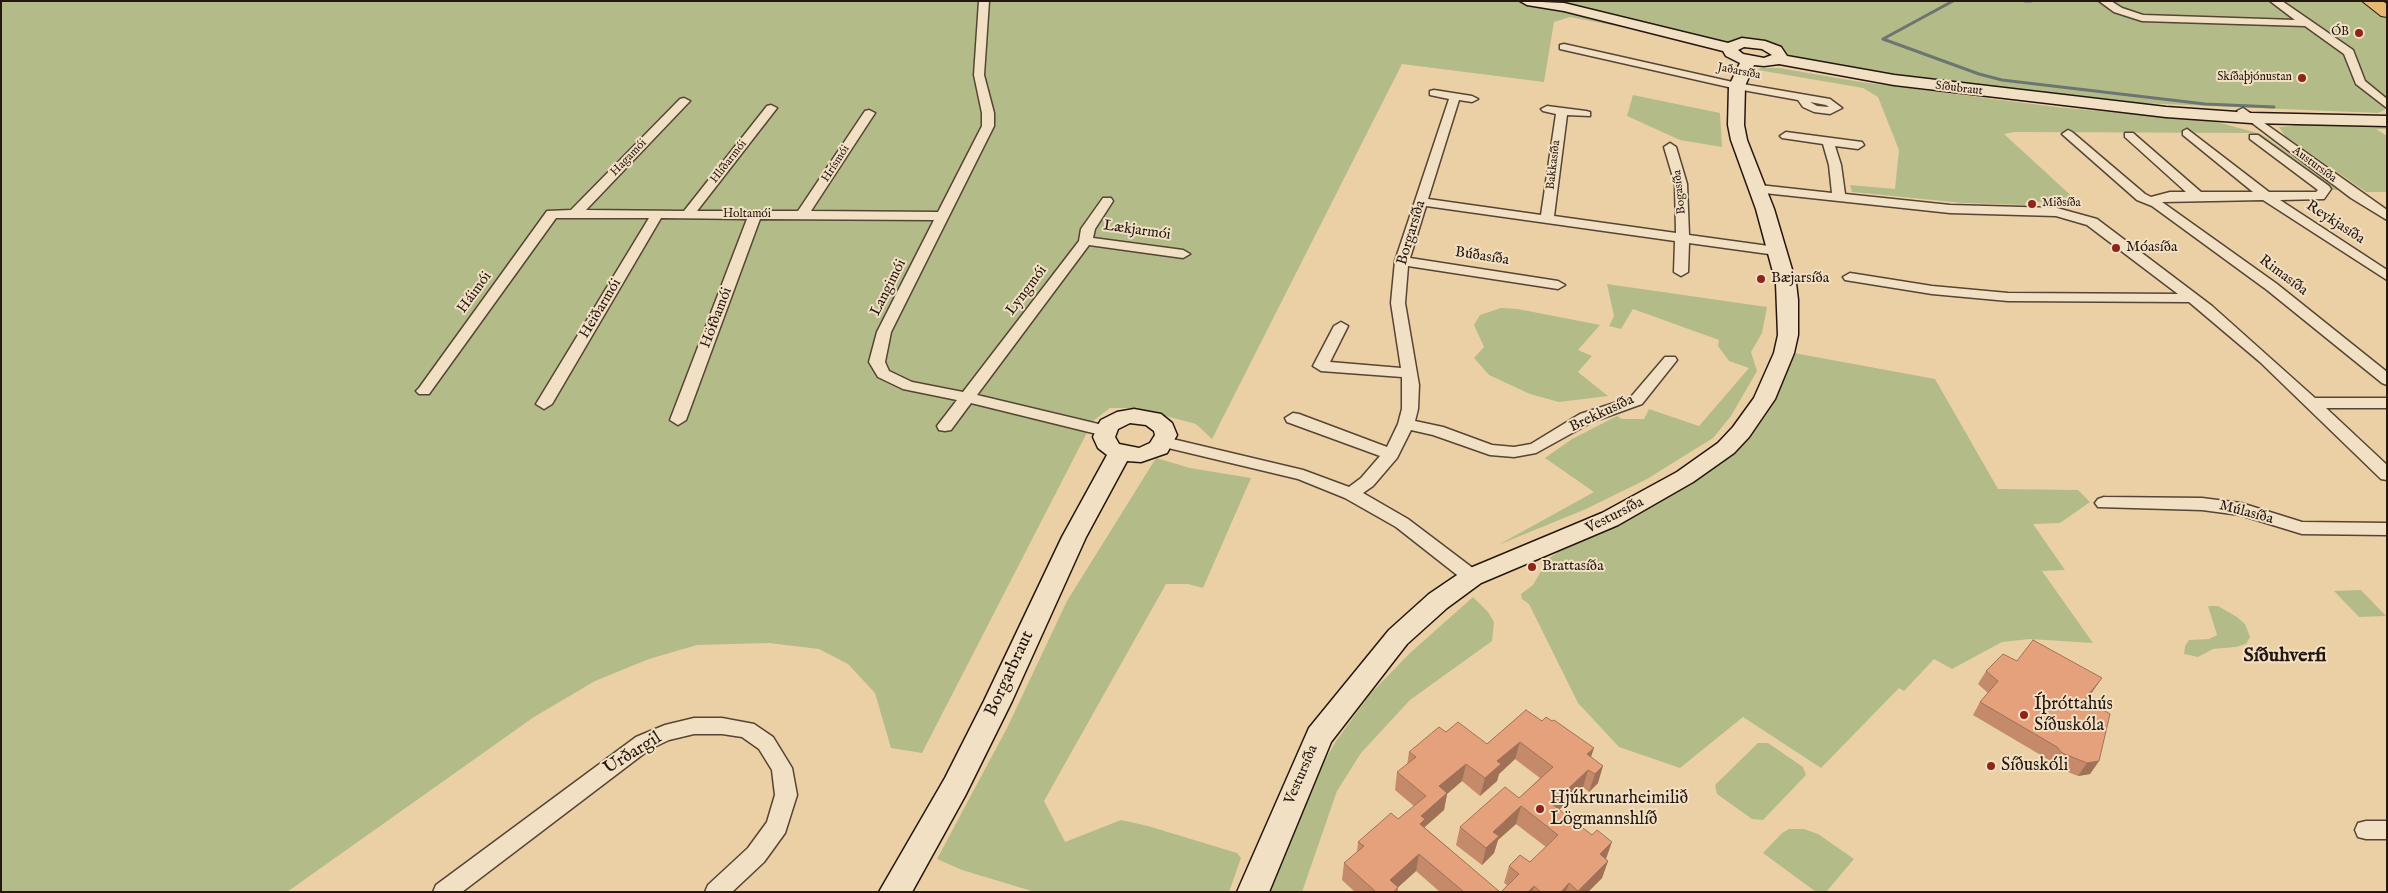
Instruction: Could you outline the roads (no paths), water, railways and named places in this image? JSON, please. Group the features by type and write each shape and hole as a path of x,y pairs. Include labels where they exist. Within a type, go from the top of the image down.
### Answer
{"highway":[{"path":"2370,1 2387,12"}],"street":[{"name":"Langimói","path":"984,1 979,75 988,113 988,126 884,332 877,362 883,374 896,382 1105,430"},
{"path":"1527,1 1564,7 1730,48 1742,42 1765,45 1779,53 1778,59"},
{"path":"2104,1 2118,10 2142,18 2307,23"},
{"path":"2276,1 2349,52 2360,82 2387,105"},
{"name":"Jaðarsíða","path":"1564,47 1737,86 1802,97"},
{"path":"1730,48 1734,56 1748,60"},
{"name":"Síðubraut","path":"1748,60 1764,62 1778,59 1894,80 1963,90 2166,112 2387,116"},
{"name":"Vestursíða","path":"1253,892 1319,736 1398,637 1438,601 1472,577 1582,532 1637,506 1706,463 1726,448 1741,432 1773,384 1788,335 1788,300 1786,283 1759,189 1739,140 1736,125 1737,86 1748,60"},
{"path":"1434,93 1472,99"},
{"name":"Borgarsíða","path":"1351,494 1367,482 1391,454 1406,424 1411,397 1398,303 1402,261 1455,96"},
{"name":"Hagamói","path":"574,215 684,101"},
{"name":"Hlíðarmói","path":"687,215 771,108"},
{"path":"1547,109 1586,114"},
{"name":"Bakkasíða","path":"1547,220 1562,111"},
{"name":"Hrísmói","path":"802,216 869,113"},
{"name":"Síðubraut","path":"2247,114 2387,121"},
{"name":"Austursíða","path":"2247,114 2355,195 2387,216"},
{"path":"2187,133 2267,197"},
{"name":"Rimasíða","path":"2068,134 2140,197 2156,203 2272,287 2387,380"},
{"path":"2129,135 2198,196"},
{"path":"1786,136 1858,145"},
{"path":"2156,203 2156,199 2170,196 2320,196 2324,188 2254,137"},
{"path":"1828,141 1835,164 1839,197"},
{"name":"Bogasíða","path":"1670,146 1681,184 1684,212 1681,238"},
{"path":"1759,189 1950,209 2057,212 2083,218 2100,227 2193,298 2312,403 2387,476"},
{"name":"Reykjasíða","path":"2267,197 2387,276"},
{"name":"Lyngmói","path":"945,426 1086,241 1088,229 1107,201"},
{"path":"1422,202 1776,251"},
{"name":"Holtamói","path":"552,214 943,216"},
{"name":"Háimói","path":"424,391 552,214"},
{"name":"Heiðarmói","path":"544,404 657,215"},
{"name":"Höfðamói","path":"678,420 756,215"},
{"path":"1681,238 1681,272"},
{"name":"Lækjarmói","path":"1086,241 1183,254"},
{"name":"Búðasíða","path":"1402,261 1558,285"},
{"path":"1850,278 1955,293 2008,297 2193,298"},
{"path":"1341,326 1318,371 1409,373"},
{"name":"Brekkusíða","path":"1406,424 1437,431 1490,450 1514,452 1536,448 1546,445 1586,418 1633,403 1670,360"},
{"path":"2312,403 2387,403"},
{"path":"1144,416 1160,423 1164,428 1166,435 1164,442 1159,448 1141,455 1120,453 1106,443 1105,430 1125,417 1144,416"},
{"path":"1293,418 1391,454"},
{"path":"1164,442 1303,475 1351,494 1402,523 1472,577"},
{"name":"Borgarbraut","path":"895,892 955,788 998,701 1074,537 1120,453"},
{"name":"Múlasíða","path":"2104,503 2202,504 2241,509 2302,528 2387,529"},
{"name":"Urðargil","path":"444,892 568,797 643,743 665,733 694,726 722,726 747,730 766,742 782,768 786,795 776,826 770,837 756,855 716,892"}],"waterway":[{"path":"1953,1 1883,39 1979,74 2002,80 2205,104 2274,107"},
{"path":"2025,1 2031,1"}],"place":[{"name":"ÓB","path":"2359,33"},
{"name":"Skíðaþjónustan","path":"2302,78"},
{"name":"Miðsíða","path":"2032,204"},
{"name":"Móasíða","path":"2116,248"},
{"name":"Bæjarsíða","path":"1761,279"},
{"name":"Brattasíða","path":"1532,567"},
{"name":"Íþróttahús Síðuskóla","path":"2024,715"},
{"name":"Síðuskóli","path":"1991,766"},
{"name":"Hjúkrunarheimilið Lögmannshlíð","path":"1540,809"}],"district":[{"name":"Síðuhverfi","path":"2285,657"}]}
